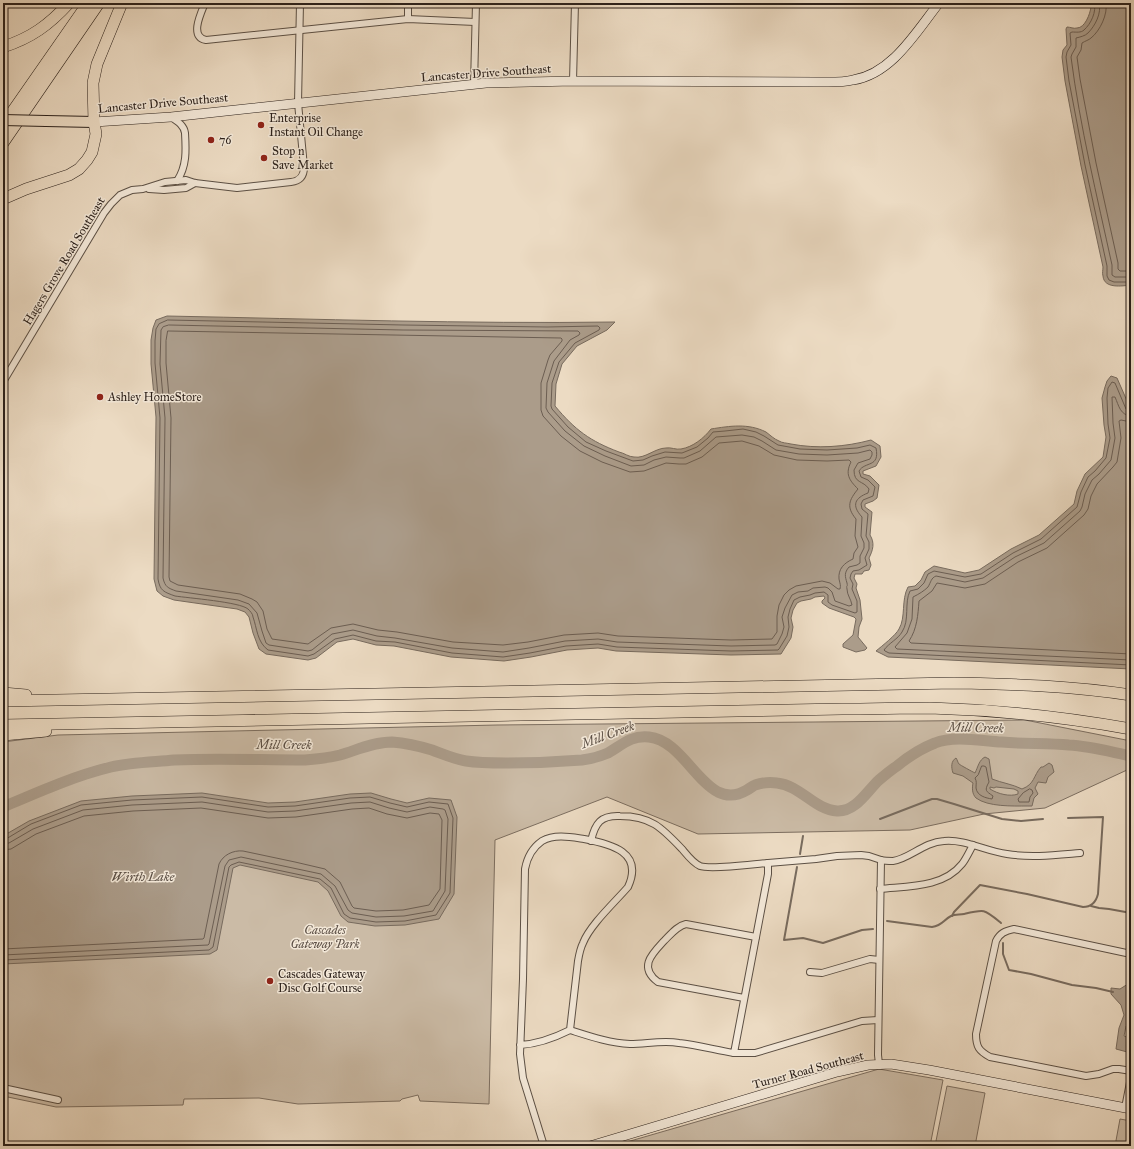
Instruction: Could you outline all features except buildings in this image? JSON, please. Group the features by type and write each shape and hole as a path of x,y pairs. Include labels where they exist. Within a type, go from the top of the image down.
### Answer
{"highway":[{"path":"3,48 31,36 46,26 69,3"},
{"path":"3,125 88,3"},
{"path":"3,144 99,3"},
{"path":"3,199 26,189 69,175 79,169 92,152 96,134 94,122 93,83 97,64 122,3"},
{"path":"3,701 954,683 1056,686 1131,695"},
{"path":"3,693 67,700"},
{"path":"3,725 929,708 1032,714 1131,729"},
{"path":"3,735 42,731 74,724"}],"main road":[{"name":"Lancaster Drive Southeast","path":"3,120 94,122 171,117 511,82 573,80 822,82 854,80 872,74 894,59 939,3"},
{"name":"Turner Road Southeast","path":"590,1146 837,1072 879,1064 891,1064 929,1070 1128,1109"}],"street":[{"path":"205,3 197,24 197,33 202,39 408,20 475,22"},
{"path":"298,103 300,3"},
{"path":"408,3 408,20"},
{"path":"474,85 476,3"},
{"path":"573,80 575,3"},
{"name":"Hagers Grove Road Southeast","path":"143,189 165,182 186,180 195,183 237,188 299,180 303,174 304,168 298,103"},
{"path":"171,117 182,125 185,130 185,158 182,173 177,181"},
{"name":"Hagers Grove Road Southeast","path":"3,382 111,204 120,195 132,190 186,188 195,183"},
{"path":"591,840 593,831 600,821 606,817 625,816 652,822 662,828 688,856 701,866 712,867 861,855 881,860 894,861 903,858 924,846 942,841 959,841 1005,854 1029,856 1080,853"},
{"path":"544,1146 520,1067 524,878 527,860 535,847 549,838 562,836 591,840 614,846 628,857 633,872 632,879 628,887 583,941 578,961 570,1030"},
{"path":"880,889 926,884 937,881 947,876 961,865 968,856 973,845"},
{"path":"879,1064 878,1020 881,860"},
{"path":"734,1053 768,874 768,863"},
{"path":"744,998 658,982 648,970 649,961 651,955 675,929 681,925 686,924 756,937"},
{"path":"1131,954 1014,929 1003,932 999,935 996,941 976,1034 976,1042 978,1048 990,1057 1086,1076 1099,1074 1113,1069 1131,1071"},
{"path":"810,972 822,973 870,959 879,960"},
{"path":"520,1045 530,1045 548,1040 570,1030 618,1043 642,1044 678,1042 734,1053 755,1053 862,1021 878,1020"},
{"path":"1128,1109 1131,1077"},
{"path":"3,1088 58,1100"}],"green space":[{"name":"Cascades Gateway Park","path":"1025,720 1131,741 1131,770 1127,770 1045,808 984,814 910,830 698,834 607,797 495,840 489,1104 420,1101 418,1095 402,1099 400,1101 298,1104 259,1098 184,1099 183,1105 56,1107 3,1096 3,742 58,735 497,725"},
{"path":"879,1069 943,1080 930,1146 613,1146"},
{"path":"947,1086 985,1093 975,1146 935,1146"},
{"path":"1120,1119 1131,1121 1131,1146 1115,1146"}],"water":[{"path":"1088,3 1131,3 1131,285 1114,286 1110,285 1104,280 1103,267 1081,166 1065,81 1062,57 1063,50 1067,45 1066,29 1067,27 1080,27 1085,23 1091,7"},
{"path":"167,316 447,322 615,322 607,330 577,346 562,364 556,384 555,406 576,428 600,444 630,456 638,457 662,448 685,448 702,439 711,429 739,426 759,429 780,442 801,446 831,446 871,440 880,446 881,457 876,466 863,471 863,474 870,476 879,485 877,498 865,504 865,507 872,512 870,535 873,541 873,546 869,558 871,565 869,570 864,571 862,574 855,574 854,578 857,584 856,588 860,600 862,619 858,637 867,648 856,652 843,647 843,644 853,635 856,619 829,608 822,603 825,598 824,596 815,597 797,603 791,618 793,627 791,638 781,654 731,655 616,651 598,648 567,650 504,661 451,657 394,646 376,645 353,639 337,642 316,658 308,660 266,654 259,649 249,617 245,612 237,609 174,600 163,596 157,591 154,579 156,417 151,364 151,340 156,320"},
{"path":"1111,376 1117,378 1131,410 1131,669 888,657 876,651 899,629 908,587 915,586 921,580 925,572 934,566 965,573 979,570 1011,549 1039,535 1074,504 1077,491 1085,474 1103,457 1106,437 1102,398 1107,381"},
{"path":"985,757 989,759 992,779 1022,789 1032,782 1041,767 1049,763 1052,765 1054,772 1048,777 1046,783 1038,782 1035,788 1038,794 1034,798 1032,806 1008,806 987,803 976,798 972,787 973,783 963,776 953,773 952,771 952,762 956,758 959,764 975,773","holes":["990,787 1014,789 1018,791 1018,794 1004,794 990,789"]},
{"name":"Wirth Lake","path":"202,793 268,803 295,802 350,794 371,793 407,803 429,798 451,800 457,817 454,894 439,919 405,925 375,926 348,922 341,916 328,891 318,882 240,865 233,868 217,950 210,954 3,964 3,836 29,821 81,801 132,796"},
{"path":"1131,982 1131,993 1127,1012 1131,1013 1131,1023 1130,1027 1126,1026 1124,1036 1131,1038 1131,1053 1116,1049 1119,1028 1124,1015 1121,1005 1111,994 1111,988 1120,989"}],"waterway":[{"name":"Mill Creek","path":"3,807 70,780 119,765 190,759 309,760 336,756 385,742 422,747 466,761 486,763 525,763 588,759 608,753 632,739 649,737 669,745 709,786 722,794 736,795 757,784 777,783 793,788 829,810 837,811 844,810 855,805 879,780 910,756 925,747 951,739 1077,746 1131,756"},
{"path":"880,819 932,799 937,799 1002,819 1021,821 1043,819"},
{"path":"952,916 980,885 1083,907 1093,904 1098,894 1103,817 1068,818"},
{"path":"800,854 803,836"},
{"path":"797,867 784,940 803,938 823,943 862,930 873,929"},
{"path":"1091,906 1131,913"},
{"path":"887,921 932,927 941,924 953,915 984,911 1001,923"},
{"path":"1003,943 1003,954 1009,970 1031,974 1072,985 1113,992"}],"place":[{"name":"Enterprise Instant Oil Change","path":"261,125"},
{"name":"76","path":"211,140"},
{"name":"Stop n Save Market","path":"264,158"},
{"name":"Ashley HomeStore","path":"100,397"},
{"name":"Cascades Gateway Disc Golf Course","path":"270,981"}]}
